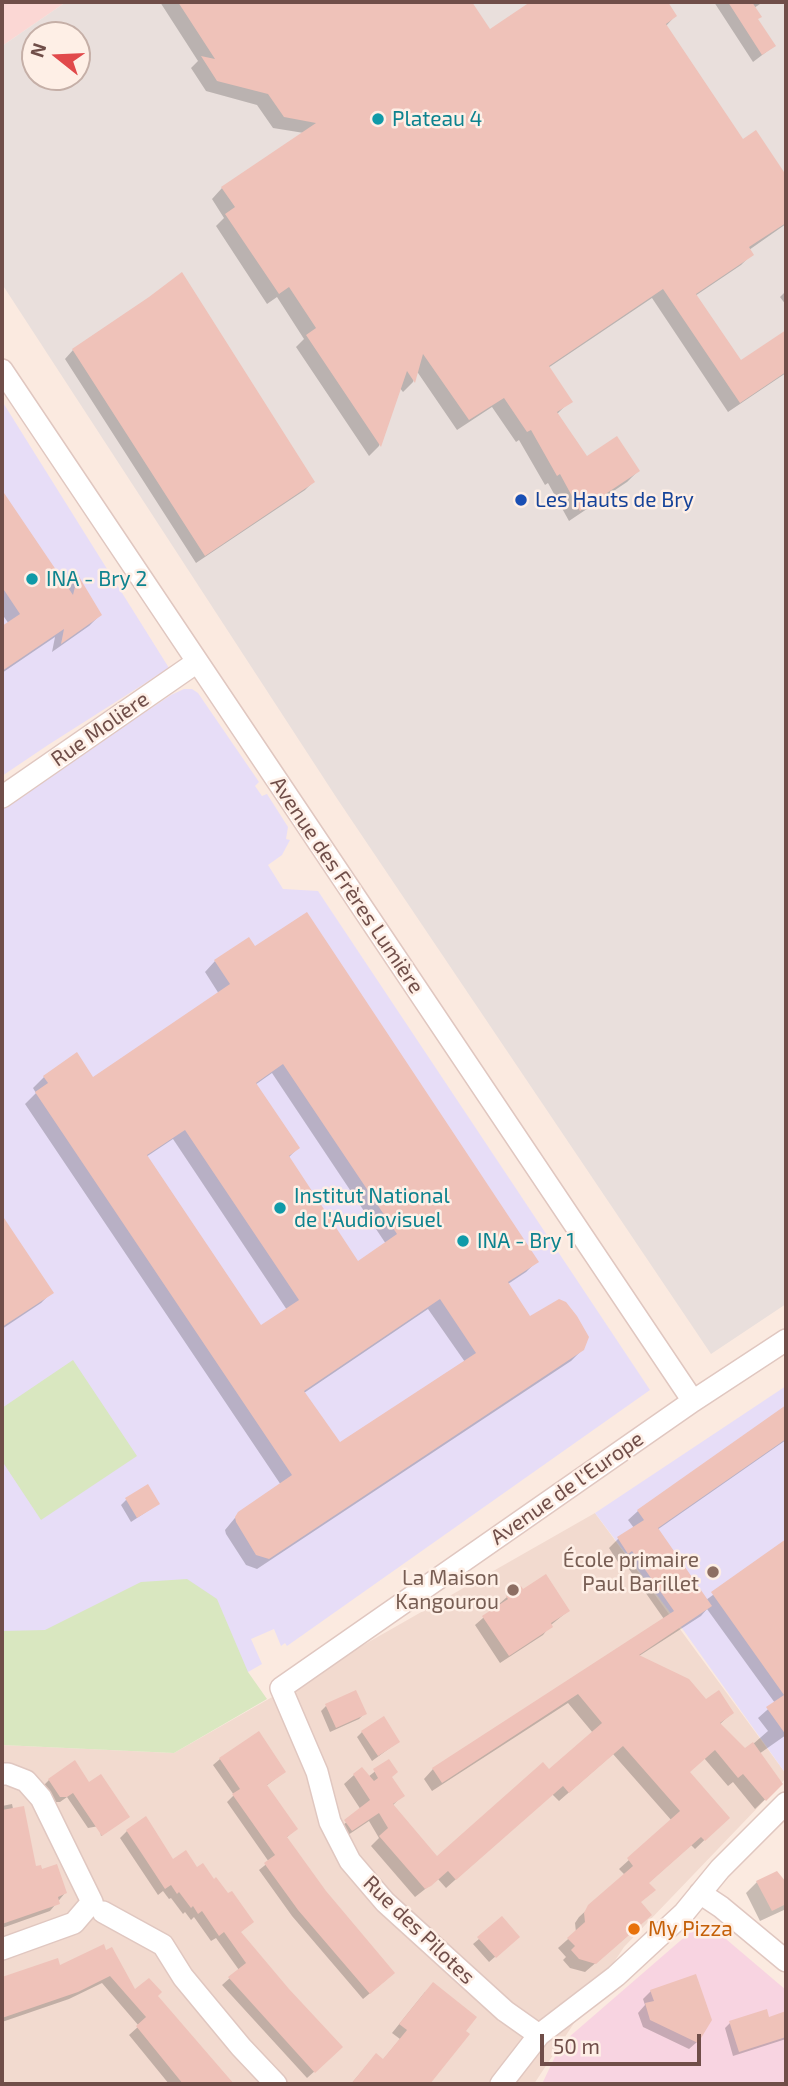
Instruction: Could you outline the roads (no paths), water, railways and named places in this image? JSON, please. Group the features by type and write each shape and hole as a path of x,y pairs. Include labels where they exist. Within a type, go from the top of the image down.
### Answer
{"street":[{"name":"Avenue des Frères Lumière","path":"2,370 693,1401"},
{"name":"Rue Molière","path":"2,797 197,662"},
{"name":"Avenue de l'Europe","path":"281,1688 693,1401 786,1340"},
{"name":"Rue des Pilotes","path":"281,1688 317,1772 330,1822 350,1861 385,1902 505,2011 538,2035"},
{"path":"2,1774 26,1781 41,1798 92,1902 74,1923 2,1949"},
{"path":"501,2084 538,2035 616,1976 684,1913 735,1853 786,1803"},
{"path":"700,1893 786,1961"},
{"path":"103,1912 163,1945 183,1977 241,2047 276,2084"}],"place":[{"name":"Plateau 4","path":"378,119"},
{"name":"Les Hauts de Bry","path":"521,500"},
{"name":"INA - Bry 2","path":"32,579"},
{"name":"Institut National de l'Audiovisuel","path":"280,1208"},
{"name":"INA - Bry 1","path":"463,1241"},
{"name":"École primaire Paul Barillet","path":"713,1572"},
{"name":"La Maison Kangourou","path":"513,1590"},
{"name":"My Pizza","path":"634,1929"}]}
